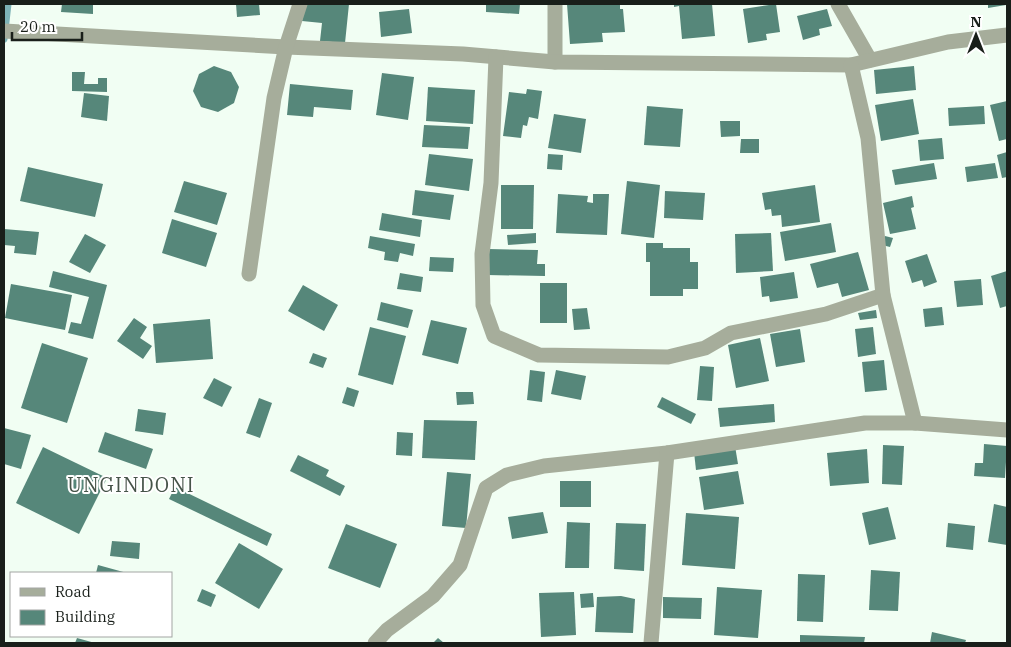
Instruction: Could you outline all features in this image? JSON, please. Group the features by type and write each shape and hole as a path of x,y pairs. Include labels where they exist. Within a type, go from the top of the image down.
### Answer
{"street":[{"path":"249,274 274,98 286,47 300,4"},
{"path":"555,4 555,62"},
{"path":"838,4 870,60"},
{"path":"4,31 286,47 463,54 555,62 851,64 948,42 1007,36"},
{"path":"496,57 491,183 482,254 483,305 494,336 539,355 668,356 705,348 731,333 826,314 883,295"},
{"path":"851,64 868,138 883,295 915,423"},
{"path":"375,643 387,630 433,596 460,565 486,488 507,475 544,466 667,453 865,423 915,423 1007,430"},
{"path":"651,643 667,453"}],"building":[{"path":"62,4 93,4 93,14 61,12"},
{"path":"236,4 259,4 260,15 237,17"},
{"path":"304,4 349,4 345,43 320,41 322,23 302,21"},
{"path":"486,4 520,4 519,14 486,12"},
{"path":"567,4 620,4 620,9 623,9 625,32 602,33 603,42 570,44"},
{"path":"674,4 712,4 715,36 682,39 679,6 674,7"},
{"path":"776,4 780,32 766,34 767,40 748,43 743,9"},
{"path":"988,4 1006,4 1006,5 988,8"},
{"path":"409,9 412,33 381,37 379,12"},
{"path":"827,9 832,26 819,29 820,35 803,40 797,16"},
{"path":"214,66 231,72 239,87 234,103 218,112 201,107 193,91 199,74"},
{"path":"914,66 916,90 876,94 874,70"},
{"path":"72,72 85,72 84,84 98,84 98,78 107,78 107,92 72,91"},
{"path":"382,73 414,77 408,120 376,115"},
{"path":"290,84 353,90 351,110 314,107 313,117 287,115"},
{"path":"428,87 475,90 473,124 426,121"},
{"path":"527,89 542,91 538,119 529,117 527,126 523,125 521,138 503,136 509,92 526,94"},
{"path":"84,93 109,96 107,121 81,117"},
{"path":"913,99 919,134 881,141 875,105"},
{"path":"1007,101 1007,139 999,141 990,105"},
{"path":"647,106 683,109 680,147 644,145"},
{"path":"984,106 985,124 949,126 948,108"},
{"path":"554,114 586,119 581,153 548,148"},
{"path":"720,121 740,121 740,136 721,137"},
{"path":"424,125 470,127 468,149 422,147"},
{"path":"942,138 944,159 920,161 918,140"},
{"path":"741,139 759,139 759,153 740,153"},
{"path":"1007,152 1007,177 1002,178 997,155"},
{"path":"429,154 473,159 469,191 425,185"},
{"path":"548,154 563,155 562,170 547,169"},
{"path":"934,163 937,179 895,185 892,170"},
{"path":"995,163 998,178 967,182 965,167"},
{"path":"28,167 103,184 95,217 20,201"},
{"path":"184,181 227,193 217,225 174,212"},
{"path":"627,181 660,185 654,238 621,234"},
{"path":"501,185 534,185 533,229 501,229"},
{"path":"815,185 820,222 782,227 781,215 772,216 771,209 765,210 762,193"},
{"path":"415,190 454,195 450,220 412,215"},
{"path":"665,191 705,193 703,220 664,218"},
{"path":"558,194 588,196 587,202 593,203 593,194 609,194 607,235 556,233"},
{"path":"912,196 914,207 911,208 916,229 890,234 883,203"},
{"path":"382,213 422,220 420,237 379,230"},
{"path":"172,219 217,233 206,267 162,253"},
{"path":"831,223 836,252 785,261 780,232"},
{"path":"4,229 39,232 36,255 14,253 15,246 4,245"},
{"path":"536,233 536,243 508,245 507,235"},
{"path":"771,233 773,271 736,273 735,234"},
{"path":"85,234 106,245 90,273 69,262"},
{"path":"370,236 415,244 413,256 400,253 398,262 384,260 385,252 368,248"},
{"path":"885,236 893,238 890,247 882,245"},
{"path":"646,243 663,243 663,248 690,248 690,262 698,262 698,289 683,289 683,296 650,296 650,262 646,262"},
{"path":"488,249 538,250 537,264 545,264 545,276 487,275"},
{"path":"858,252 869,290 842,297 838,283 817,288 810,264"},
{"path":"927,254 937,282 924,287 922,280 912,283 905,261"},
{"path":"430,257 454,258 453,272 429,271"},
{"path":"53,271 107,285 93,339 68,333 71,322 81,324 89,297 49,287"},
{"path":"1007,271 1007,306 1000,308 991,276"},
{"path":"794,272 798,298 770,302 769,296 762,297 760,277"},
{"path":"400,273 423,277 421,292 397,289"},
{"path":"981,279 983,305 957,307 954,281"},
{"path":"540,283 567,283 567,323 540,323"},
{"path":"11,284 72,295 65,330 5,318"},
{"path":"303,285 338,305 324,331 288,311"},
{"path":"381,302 413,310 408,328 377,320"},
{"path":"942,307 944,325 925,327 923,309"},
{"path":"587,308 590,329 574,330 572,309"},
{"path":"876,310 877,318 860,320 858,313"},
{"path":"134,318 147,327 140,338 152,346 143,359 117,341"},
{"path":"210,319 213,359 156,363 153,324"},
{"path":"431,320 467,328 458,364 422,355"},
{"path":"370,327 406,336 393,385 358,375"},
{"path":"873,327 876,354 858,357 855,329"},
{"path":"800,329 805,362 776,367 770,334"},
{"path":"760,338 769,381 736,388 728,345"},
{"path":"42,343 88,358 67,423 21,408"},
{"path":"313,353 327,358 323,368 309,363"},
{"path":"884,360 887,390 865,392 862,362"},
{"path":"700,366 714,367 712,401 697,400"},
{"path":"530,370 545,372 542,402 527,400"},
{"path":"556,370 586,376 581,400 551,394"},
{"path":"214,378 232,387 222,407 203,398"},
{"path":"347,387 359,391 354,407 342,403"},
{"path":"456,392 473,392 474,404 457,405"},
{"path":"662,397 696,414 691,424 657,407"},
{"path":"259,398 272,403 260,438 246,433"},
{"path":"774,404 775,422 720,427 718,408"},
{"path":"138,409 166,413 163,435 135,431"},
{"path":"424,420 477,421 475,460 422,458"},
{"path":"4,428 31,435 21,469 4,464"},
{"path":"105,432 153,449 146,469 98,452"},
{"path":"397,432 413,433 412,456 396,455"},
{"path":"984,444 1007,446 1005,478 974,476 975,463 983,463"},
{"path":"883,445 904,446 902,485 882,484"},
{"path":"735,446 738,464 696,470 694,452"},
{"path":"43,447 107,478 79,534 16,503"},
{"path":"867,449 869,483 830,486 827,453"},
{"path":"298,455 329,470 326,476 345,486 340,496 290,471"},
{"path":"738,471 744,504 704,510 699,477"},
{"path":"447,472 471,474 466,528 442,526"},
{"path":"560,481 591,481 591,507 560,507"},
{"path":"175,487 272,534 267,546 169,499"},
{"path":"994,504 1007,507 1007,545 988,542"},
{"path":"888,507 896,539 869,545 862,513"},
{"path":"543,512 548,533 512,539 508,517"},
{"path":"686,513 739,517 735,569 682,565"},
{"path":"567,522 590,523 589,568 565,568"},
{"path":"616,523 646,524 644,571 614,569"},
{"path":"948,523 975,526 973,550 946,547"},
{"path":"346,524 397,544 380,588 328,568"},
{"path":"112,541 140,543 139,559 110,556"},
{"path":"239,543 283,569 259,609 215,583"},
{"path":"98,565 123,572 96,572"},
{"path":"871,570 900,572 898,611 869,610"},
{"path":"798,574 825,575 823,622 797,621"},
{"path":"717,587 762,590 758,638 714,635"},
{"path":"202,589 216,595 211,607 197,601"},
{"path":"574,592 576,635 541,637 539,593"},
{"path":"593,593 594,607 581,608 580,594"},
{"path":"621,596 635,599 633,633 595,632 597,597"},
{"path":"663,597 702,598 701,619 663,618"},
{"path":"932,632 966,640 965,643 930,643"},
{"path":"800,635 865,637 864,643 800,643"},
{"path":"77,638 95,643 75,643"},
{"path":"438,638 444,643 433,643"}],"waterway":[{"path":"4,39 8,4"}],"district":[{"name":"UNGINDONI","path":"131,485"}]}
